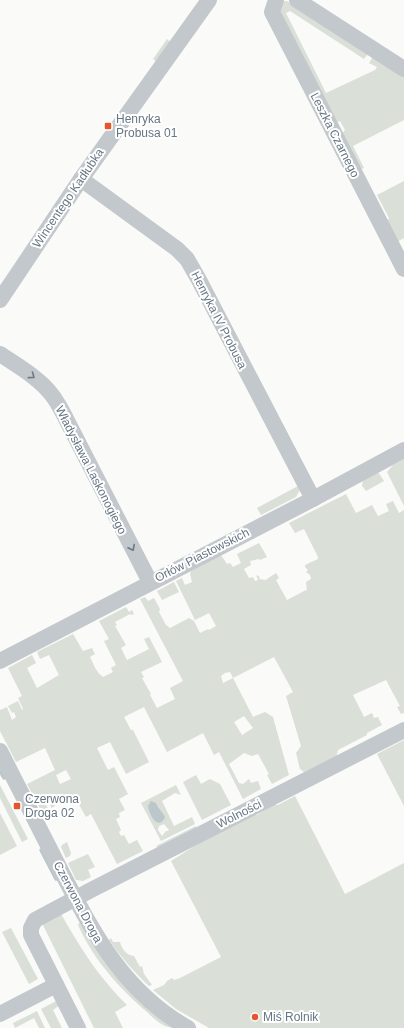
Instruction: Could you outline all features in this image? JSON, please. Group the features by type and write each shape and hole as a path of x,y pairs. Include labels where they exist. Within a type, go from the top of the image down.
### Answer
{"street":[{"name":"Wincentego Kadłubka","path":"0,300 81,179 209,0"},
{"name":"Leszka Czarnego","path":"276,0 272,12 404,269"},
{"path":"298,0 404,68"},
{"name":"Henryka IV Probusa","path":"81,179 177,249 187,259 313,499"},
{"name":"Władysława Laskonogiego","path":"0,354 33,377 52,395 62,411 150,582"},
{"name":"Orłów Piastowskich","path":"0,661 150,582 313,499 404,450"},
{"name":"Wolności","path":"56,985 31,935 31,928 35,920 75,898 404,730"},
{"name":"Czerwona Droga","path":"0,751 75,898 102,946 123,974 136,988 163,1012 188,1028"},
{"path":"0,1014 56,985 78,1028"}],"shaded area":[{"path":"287,1 367,52 364,59 290,11 286,13 326,93 375,70 377,67 369,63 372,58 375,57 404,75 404,120 353,146 364,168 359,170 341,135 345,130 340,121 337,122 278,7 281,2"},
{"path":"167,39 172,43 158,63 153,59"},
{"path":"404,181 404,238 397,242 386,224 389,218 377,195"},
{"path":"404,459 404,506 387,472 393,465"},
{"path":"378,472 384,481 366,491 362,486 363,480"},
{"path":"298,486 300,490 296,497 261,515 257,508"},
{"path":"346,494 356,513 372,505 378,516 389,511 386,504 393,501 399,513 404,510 404,713 401,714 397,707 400,706 386,680 353,695 364,717 372,713 374,718 378,717 382,725 367,733 367,735 338,750 336,758 304,772 300,769 296,753 301,746 286,696 293,692 274,657 233,678 253,717 265,712 273,717 289,775 272,784 267,775 269,774 258,754 252,756 244,753 229,764 239,783 243,784 249,779 251,783 258,781 261,789 243,799 219,752 214,755 203,733 167,752 144,707 124,717 131,730 133,730 149,762 126,774 110,742 97,748 108,770 114,767 128,794 119,799 125,810 119,813 120,817 116,819 121,830 119,832 121,836 124,835 129,844 137,840 143,851 117,864 91,814 86,817 77,801 67,805 63,799 54,803 55,806 51,808 50,803 47,803 46,805 52,816 46,820 27,784 55,770 45,748 16,762 0,731 0,710 7,707 12,720 16,717 14,712 12,713 8,706 18,701 22,710 23,709 18,698 22,696 8,668 32,655 36,663 27,668 37,688 59,675 49,655 40,659 37,652 73,634 83,651 92,648 95,654 90,657 95,668 103,677 113,672 111,668 116,665 104,641 109,639 99,621 126,607 129,612 132,610 134,614 130,614 115,622 117,625 115,626 126,645 121,648 127,660 149,649 144,639 149,637 162,662 141,672 144,677 142,678 157,708 175,699 170,688 183,681 140,599 145,597 148,601 154,598 160,609 159,612 166,625 170,628 189,618 194,621 200,633 208,629 209,630 216,626 209,613 195,620 176,581 182,578 185,585 192,582 190,574 191,571 221,555 227,564 230,563 233,567 241,563 237,554 259,543 267,557 260,560 250,561 251,565 244,569 249,578 253,577 255,581 258,580 256,575 260,577 259,579 266,580 276,573 279,578 276,580 287,600 306,590 307,591 306,582 311,579 310,575 306,572 308,570 305,565 318,559 318,557 304,529 295,533 289,523","holes":["230,672 233,678 223,683 221,676","244,716 253,728 242,735 234,722","66,770 71,779 60,784 56,775"]},
{"path":"174,582 179,592 162,600 157,591"},
{"path":"404,740 404,806 377,754"},
{"path":"196,775 201,784 210,779 220,784 231,805 202,820 183,782"},
{"path":"0,785 28,839 22,842 0,798"},
{"path":"176,785 181,795 175,793 162,801 174,826 192,817 195,824 161,841 141,803","holes":["164,824 169,830 162,836 158,830 159,826"]},
{"path":"295,796 345,894 404,863 404,1028 209,1028 176,1009 153,990 164,985 172,978 174,980 180,978 221,957 171,861 250,815 257,815 273,805 278,805"},
{"path":"151,801 156,803 165,817 160,823 154,820 150,813 148,806"},
{"path":"0,813 17,846 0,855"},
{"path":"196,826 196,829 159,848 156,846"},
{"path":"67,842 71,853 70,856 66,858 61,847"},
{"path":"88,854 95,867 88,870 91,877 83,881 76,880 68,863"},
{"path":"60,912 90,961 107,984 127,1005 115,1012 123,1028 94,1028 41,921"},
{"path":"81,923 103,959 175,1028 167,1027 156,1021 117,983 91,950 78,925"},
{"path":"11,928 38,979 29,984 2,932"},
{"path":"111,938 113,942 120,942 125,951 134,956 140,967 142,966 144,974 152,985 149,986 128,964 109,940"},
{"path":"58,1000 60,1005 53,1010 62,1028 51,1028 41,1009"},
{"path":"37,1011 45,1028 39,1028 34,1018 15,1028 13,1023"}],"waterway":[{"path":"0,771 4,778"},
{"path":"41,850 56,879"}],"place":[{"name":"Henryka Probusa 01","path":"108,126"},
{"name":"Czerwona Droga 02","path":"17,806"},
{"name":"Miś Rolnik","path":"255,1017"}]}
